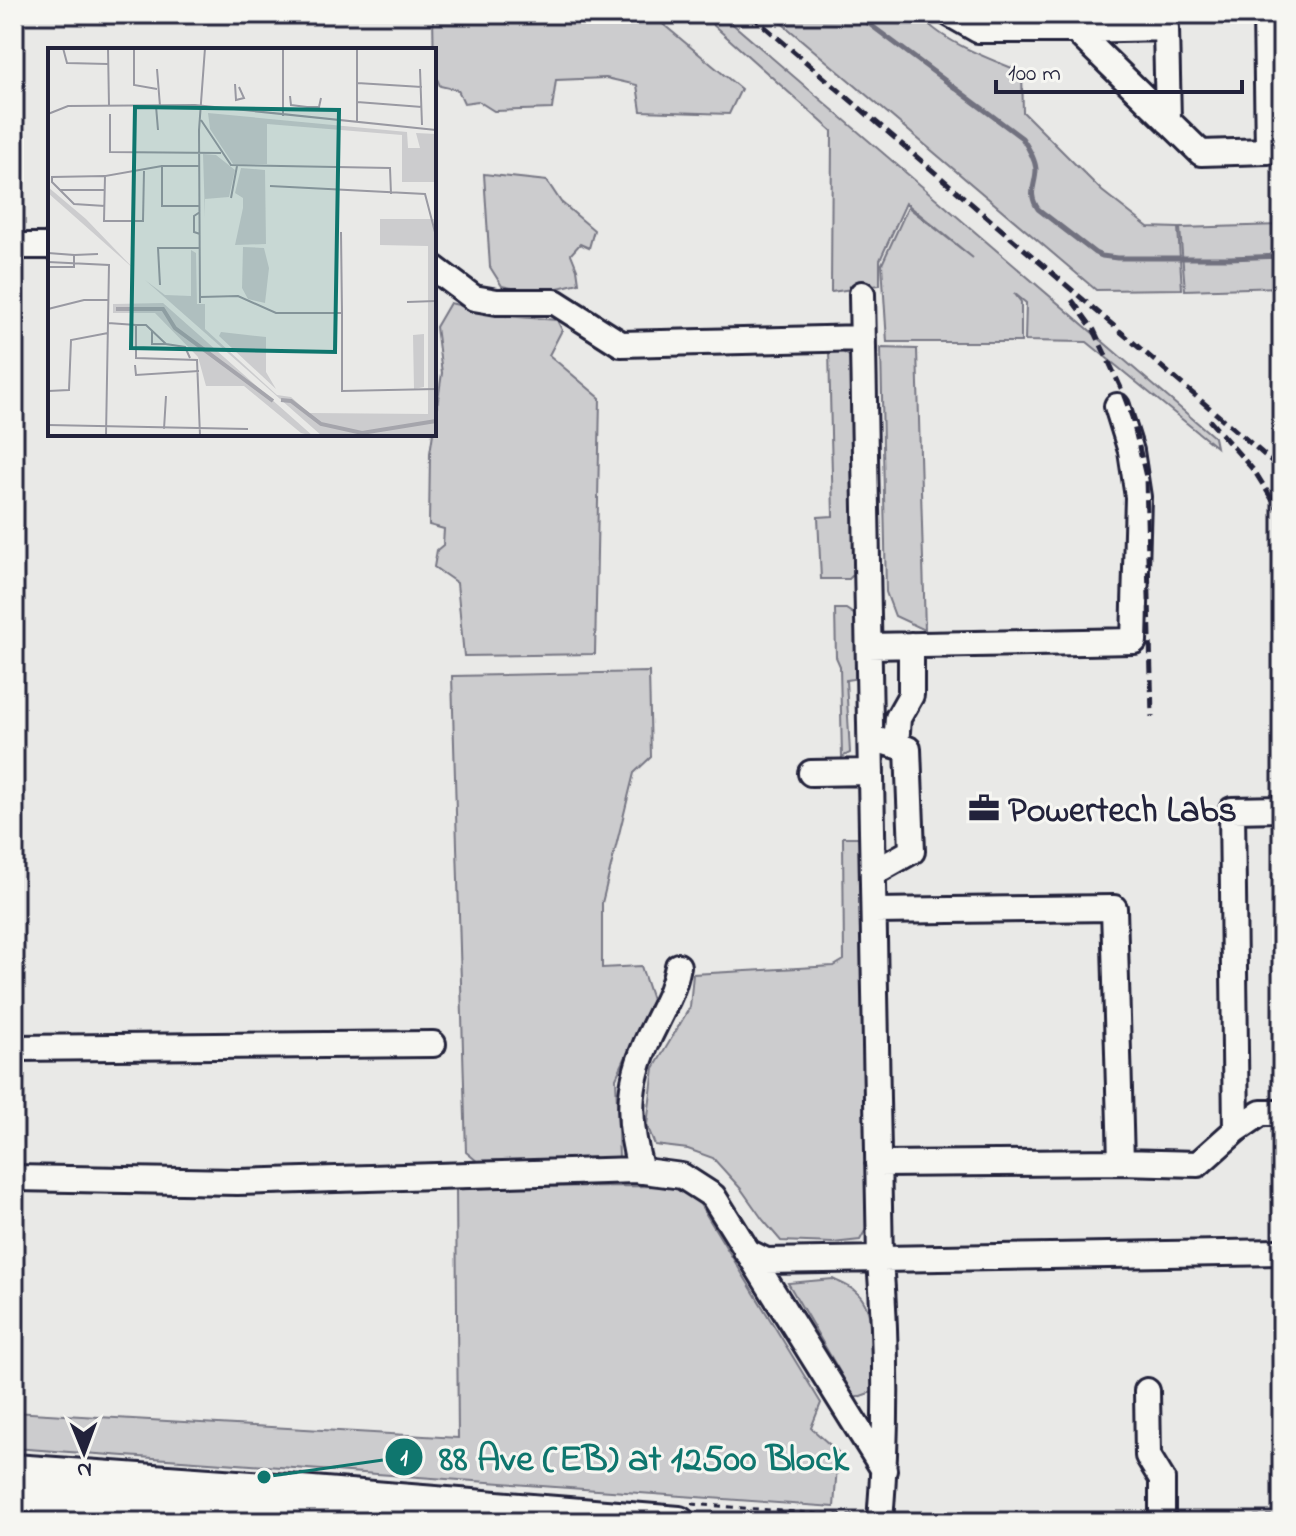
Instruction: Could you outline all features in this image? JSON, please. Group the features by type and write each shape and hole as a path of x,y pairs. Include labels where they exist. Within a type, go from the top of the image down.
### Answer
{"main road":[{"path":"14,1470 364,1514"},
{"path":"14,1496 364,1514 679,1522"}],"street":[{"path":"950,14 978,30 1166,28 1168,121"},
{"path":"1075,30 1201,153 1275,154 1266,14"},
{"path":"14,246 48,246"},
{"path":"436,270 474,298 497,302 555,302 621,344 863,338"},
{"path":"862,294 880,1260 885,1322 886,1398 880,1522"},
{"path":"869,646 1134,641 1138,497 1131,451 1117,406"},
{"path":"896,745 898,718 911,695 911,645"},
{"path":"871,738 908,749 912,851 873,873"},
{"path":"811,773 871,772"},
{"path":"1236,1130 1232,810 1282,809"},
{"path":"874,911 1114,908 1121,1162"},
{"path":"641,1171 631,1122 637,1063 674,988 678,966"},
{"path":"14,1048 433,1044"},
{"path":"878,1164 1198,1164 1236,1130 1261,1113 1282,1113"},
{"path":"14,1178 237,1182 641,1171 682,1176 713,1196 884,1470"},
{"path":"746,1251 766,1261 1282,1252"},
{"path":"1147,1391 1148,1456 1162,1479 1162,1520"}],"path":[{"path":"796,1512 796,1519"},
{"path":"990,1522 1282,1516"},
{"path":"907,1519 915,1522"}],"shaded area":[{"path":"433,14 652,15 741,89 729,114 641,111 637,85 606,78 556,80 552,109 494,111 478,101 464,103 458,90 440,86 434,48"},
{"path":"701,14 721,14 1214,437 1216,447 1087,342 1025,341 1026,303 1014,293 1021,302 1021,342 887,342 882,264 908,207 973,258 906,203 880,260 880,285 831,292 832,131"},
{"path":"771,14 919,14 953,41 1022,72 1023,112 1102,191 1148,227 1178,228 1182,289 1096,290"},
{"path":"484,174 547,181 561,202 594,230 589,248 580,244 571,254 579,283 537,293 502,286 490,267"},
{"path":"1282,225 1282,287 1185,290 1180,228"},
{"path":"450,303 505,316 557,320 562,330 549,355 600,398 595,654 464,656 457,583 434,567 437,550 443,545 444,529 429,525 430,453 433,436 436,436 442,373 436,327"},
{"path":"881,348 917,349 925,630 895,616 886,592"},
{"path":"837,349 851,357 860,568 849,579 821,579 818,517 833,516 829,350"},
{"path":"835,609 846,609 855,615 859,628 860,678 846,680 850,753 842,757 840,666 836,657"},
{"path":"649,672 651,757 634,773 602,903 602,968 641,966 652,1000 616,1078 619,1158 478,1162 466,1152 452,676"},
{"path":"843,837 861,837 871,1220 860,1240 833,1243 781,1241 713,1158 688,1149 655,1145 647,1125 654,1068 690,1007 693,974 834,966 844,960"},
{"path":"671,1186 698,1201 821,1403 811,1428 838,1452 834,1507 14,1448 14,1412 458,1438 456,1187"},
{"path":"833,1279 854,1290 863,1301 871,1325 872,1392 855,1398 788,1283"}],"waterway":[{"path":"856,14 1022,138 1035,165 1033,193 1038,209 1095,253 1117,258 1282,256"}],"railway":[{"path":"750,14 1282,470"},
{"path":"1072,300 1094,330 1121,388 1132,417 1146,477 1152,717"},
{"path":"1209,420 1255,472 1282,515"}],"place":[{"name":"Powertech Labs","path":"984,808"},
{"name":"88 Ave (EB) at 12500 Block","path":"264,1477"}]}
